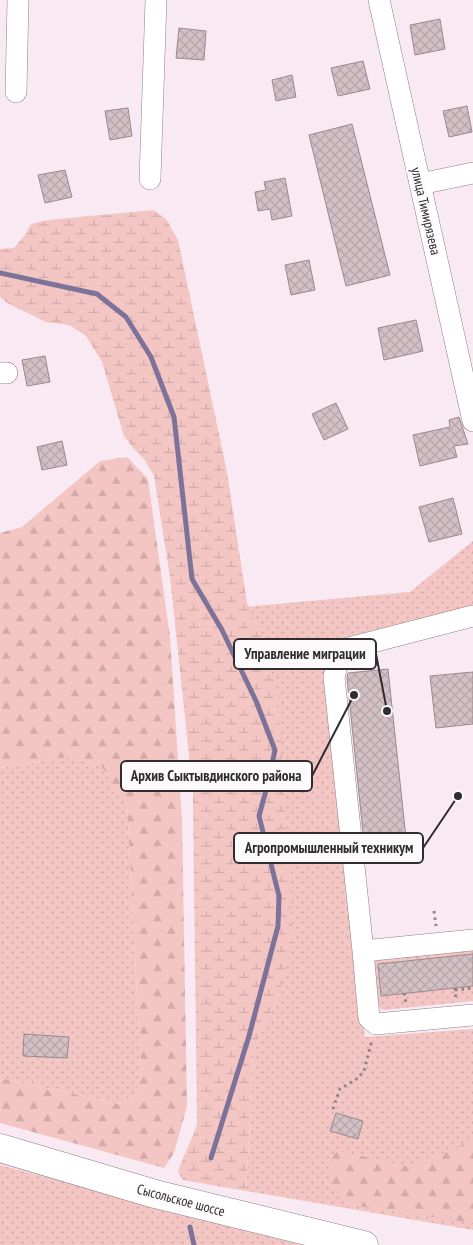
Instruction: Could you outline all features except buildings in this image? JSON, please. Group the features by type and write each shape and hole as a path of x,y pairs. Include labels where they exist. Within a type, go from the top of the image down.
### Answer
{"highway":[{"name":"Сысольское шоссе","path":"0,1148 155,1194 364,1245"}],"street":[{"path":"16,92 18,0"},
{"path":"150,179 156,0"},
{"name":"улица Тимирязева","path":"379,0 473,421"},
{"path":"420,184 473,173"},
{"path":"473,616 348,648 338,657 334,677 370,1018 376,1024 473,1015"},
{"path":"363,951 473,940"}],"path":[{"path":"455,990 473,988"},
{"path":"333,1110 340,1089 358,1078 364,1071 376,1024"}],"green space":[{"path":"153,210 166,219 178,240 227,472 247,603 265,644 278,697 293,934 279,995 262,1029 254,1052 246,1191 183,1180 178,1172 197,1124 193,793 170,577 154,476 144,459 124,436 102,362 86,336 69,325 46,322 7,303 0,297 0,249 14,248 31,224 49,220"},
{"path":"127,457 148,479 170,637 182,820 187,1106 174,1153 164,1168 0,1123 0,1078 119,1104 136,1095 141,1071 127,804 101,766 68,757 0,768 0,533 22,527 100,461"},
{"path":"473,541 473,607 346,637 341,643 327,677 365,1037 473,1029 473,1230 246,1191 254,1052 262,1029 279,995 244,607 410,592"},
{"path":"68,757 101,766 127,803 141,1071 136,1095 119,1104 0,1078 0,768"},
{"path":"473,948 473,1001 384,1010 379,1008 372,961"},
{"path":"473,1138 473,1223 352,1205 336,1189 331,1178 331,1157 338,1151 406,1166 453,1150"},
{"path":"0,1165 302,1245 0,1245"}],"waterway":[{"path":"0,273 97,294 126,317 151,357 174,417 192,579 222,630 256,701 275,750 259,816 279,896 278,926 249,1036 211,1158"},
{"path":"190,1227 194,1245"}],"place":[{"name":"Архив Сыктывдинского района","path":"354,695"},
{"name":"Управление миграции","path":"387,711"},
{"name":"Агропромышленный техникум","path":"458,796"}]}
